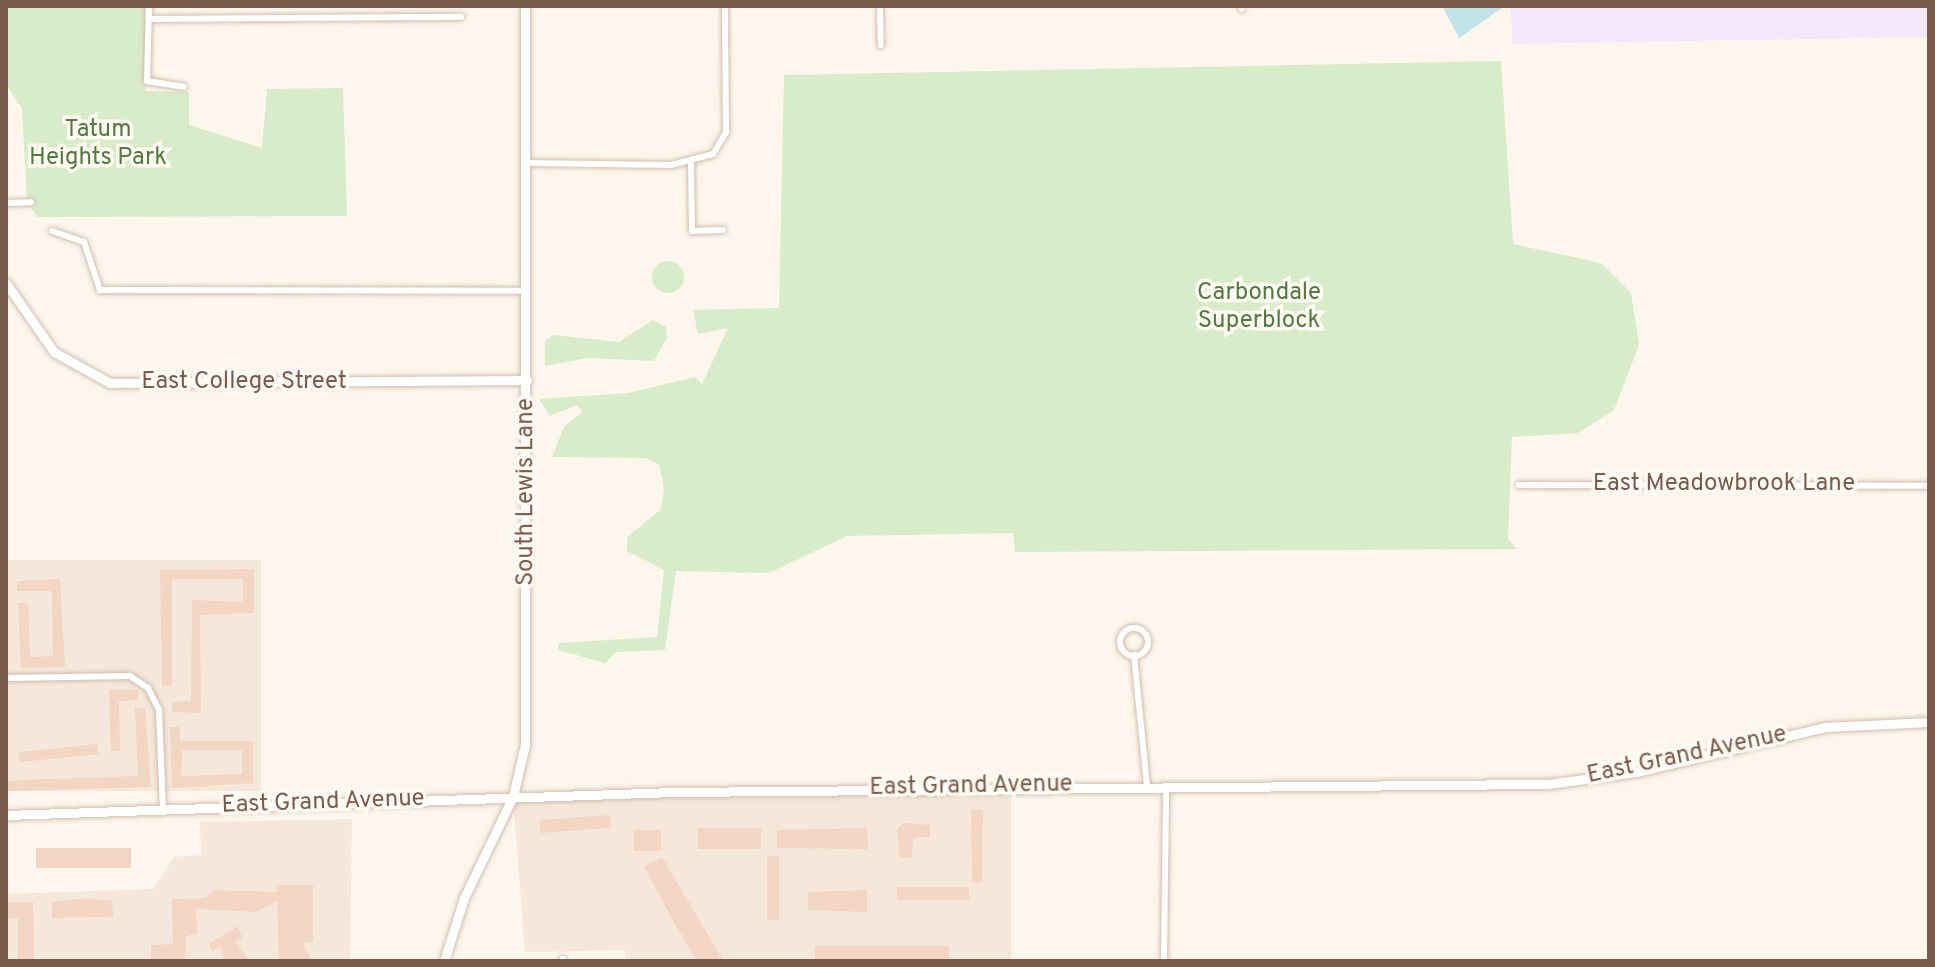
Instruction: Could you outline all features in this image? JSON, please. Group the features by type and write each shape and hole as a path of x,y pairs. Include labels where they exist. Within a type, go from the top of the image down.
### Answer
{"street":[{"path":"149,6 147,81 184,87"},
{"name":"South Lewis Lane","path":"444,961 464,898 513,796 528,709 525,6"},
{"path":"527,163 691,164 713,154 726,132 725,6"},
{"path":"880,6 881,45"},
{"path":"149,19 461,17"},
{"path":"691,164 692,231 723,230"},
{"path":"6,203 31,202"},
{"path":"52,231 84,242 100,290 527,291"},
{"name":"East College Street","path":"6,283 54,352 110,383 527,380"},
{"name":"East Meadowbrook Lane","path":"1519,485 1929,486"},
{"path":"1134,655 1147,644 1134,628 1120,643 1134,655 1147,785"},
{"path":"6,678 130,676 148,688 159,710 163,809"},
{"name":"East Grand Avenue","path":"6,815 513,796 1147,785 1549,784 1636,772 1825,727 1929,722"},
{"path":"1164,961 1166,787"}],"shaded area":[{"path":"1511,6 1929,6 1929,37 1512,44"},
{"path":"6,560 261,560 261,791 6,791"},
{"path":"1011,787 1011,961 626,961 625,950 525,952 513,796"},
{"path":"352,819 350,961 6,961 6,894 153,889 174,857 201,855 200,822"}],"green space":[{"name":"Tatum Heights Park","path":"6,6 145,6 146,91 189,92 189,125 262,148 267,89 343,88 347,216 37,217 27,200 22,109 6,84"},
{"name":"Carbondale Superblock","path":"1501,61 1513,244 1601,263 1631,293 1639,345 1614,410 1578,433 1512,437 1508,539 1517,549 1015,552 1013,533 847,536 769,573 676,571 665,650 616,652 605,663 558,650 559,643 657,637 664,570 627,551 627,537 660,510 664,491 660,466 647,458 552,457 564,427 582,412 577,405 550,416 539,399 628,393 695,377 702,384 728,328 698,334 693,310 779,308 784,75"},
{"path":"668,261 679,266 684,277 679,288 668,293 657,288 652,277 657,266"},
{"path":"653,320 666,327 667,338 654,361 588,358 545,366 545,341 553,335 619,342"}],"water":[{"path":"1442,6 1505,6 1459,38"}],"building":[{"path":"254,569 254,613 200,615 201,713 172,712 172,702 191,701 192,600 243,602 243,579 172,579 172,685 162,686 160,570"},
{"path":"60,579 65,667 21,668 18,603 28,603 30,657 53,656 52,591 17,591 17,581"},
{"path":"109,690 138,690 138,700 119,701 120,751 111,751"},
{"path":"135,708 145,708 151,787 6,791 6,782 18,780 138,776"},
{"path":"170,727 180,727 180,741 253,741 253,783 172,788","holes":["182,750 242,750 242,774 181,776"]},
{"path":"97,744 98,754 19,762 18,752"},
{"path":"971,809 983,810 982,882 972,882"},
{"path":"610,815 611,828 540,833 539,820"},
{"path":"904,823 930,825 930,837 913,838 912,858 900,858 897,829"},
{"path":"698,828 761,828 761,849 698,849"},
{"path":"867,828 868,849 777,848 777,830"},
{"path":"634,830 661,830 661,851 634,851"},
{"path":"36,848 131,848 131,868 36,868"},
{"path":"767,856 779,856 779,920 767,920"},
{"path":"662,857 723,961 697,961 677,928 644,867"},
{"path":"277,885 313,885 313,942 302,943 312,961 279,961 277,901 256,912 196,909 197,934 186,936 185,961 151,961 151,945 173,944 172,899 206,898 214,890 277,892"},
{"path":"897,887 969,887 969,900 897,900"},
{"path":"867,890 867,912 808,910 808,892"},
{"path":"88,898 112,901 113,917 52,918 52,902"},
{"path":"6,902 33,902 34,961 18,961 18,918 7,918"},
{"path":"238,926 242,938 235,941 249,961 226,961 220,947 212,951 209,944"},
{"path":"815,946 949,946 949,961 815,961"}]}
